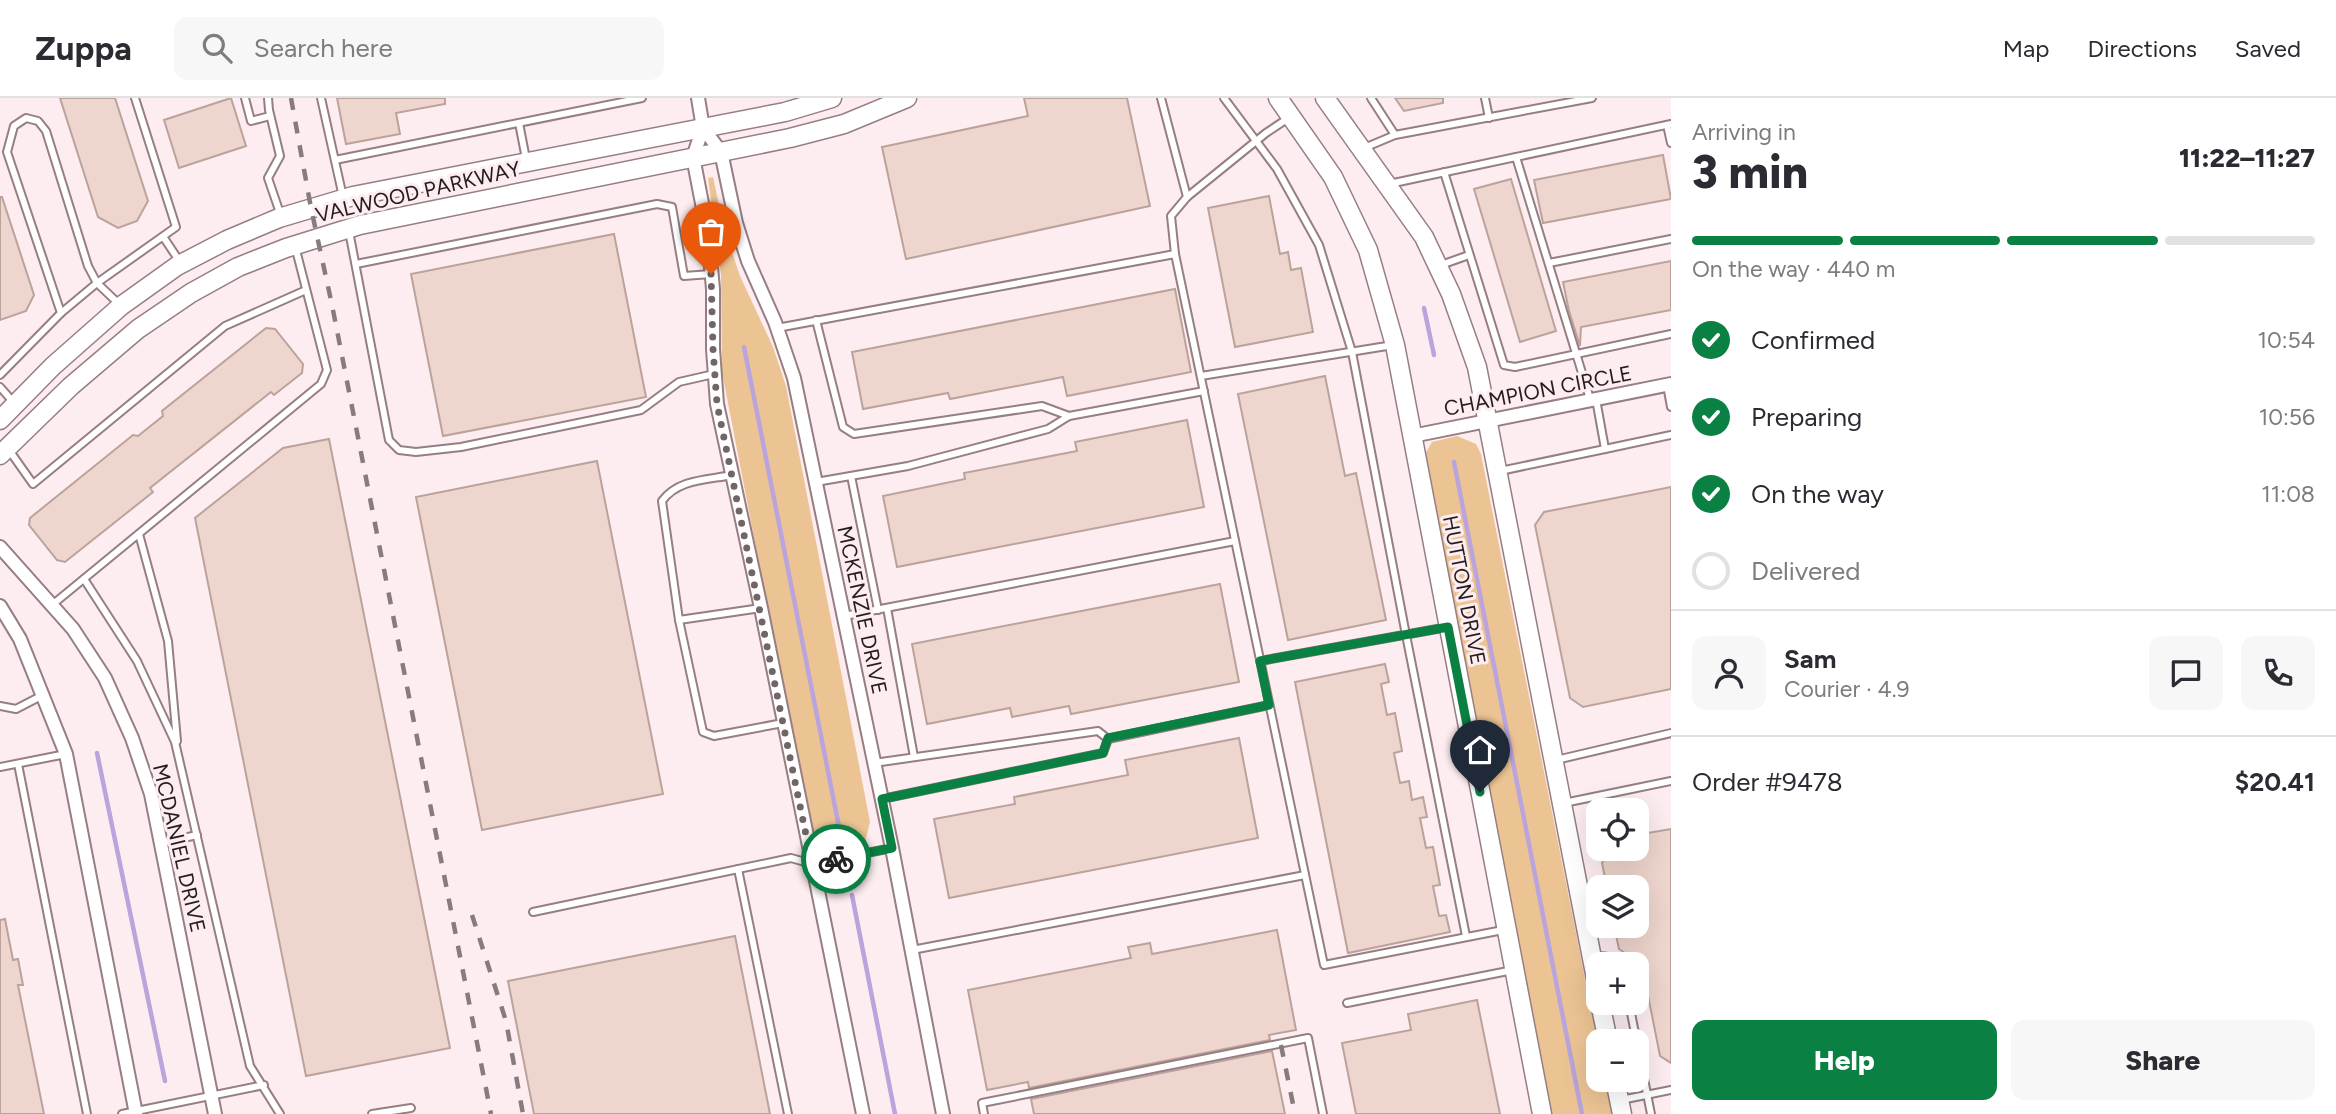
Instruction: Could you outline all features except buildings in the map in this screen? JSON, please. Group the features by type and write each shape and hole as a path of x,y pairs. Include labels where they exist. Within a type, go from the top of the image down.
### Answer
{"street":[{"name":"MCKENZIE DRIVE","path":"698,98 703,128 721,152 736,223 748,261 777,328 794,378 892,848 943,1114"},
{"name":"VALWOOD PARKWAY","path":"0,420 53,366 121,306 181,264 227,240 281,218 344,199 527,161 785,113 832,98"},
{"name":"VALWOOD PARKWAY","path":"4,451 71,386 138,329 191,293 238,267 295,245 348,229 790,138 844,124 907,98"},
{"name":"HUTTON DRIVE","path":"1278,98 1333,177 1368,250 1395,345 1542,1114"},
{"path":"1325,98 1424,237 1451,294 1477,367 1591,952"},
{"name":"MCKENZIE DRIVE","path":"693,157 703,128"},
{"path":"693,157 708,234 717,404 863,1114"},
{"path":"121,306 138,329"},
{"name":"CHAMPION CIRCLE","path":"1412,436 1669,384"},
{"name":"MCDANIEL DRIVE","path":"0,547 73,629 105,678 132,738 151,794 215,1114"},
{"path":"0,606 20,639 66,754 131,1113"}],"lane":[{"path":"0,375 61,313 97,283 176,227 135,98"},
{"path":"245,98 251,121 270,116"},
{"path":"268,98 280,156 268,178 281,218"},
{"path":"321,98 344,199"},
{"path":"335,160 642,98"},
{"path":"1161,98 1187,197"},
{"path":"1224,98 1277,169 1319,245 1340,308 1352,352 1466,936"},
{"path":"1371,98 1395,135"},
{"path":"1485,98 1489,118"},
{"path":"1363,149 1395,135 1592,98"},
{"path":"1291,117 1255,142 1187,197 1171,216 1175,254 1324,965 1507,929"},
{"path":"61,313 6,152 14,126 26,118 38,121 46,131 88,266 97,283 121,306"},
{"path":"519,123 527,161"},
{"path":"1387,184 1669,124 1671,143"},
{"path":"1516,157 1576,353 1593,399 1605,449"},
{"path":"1444,172 1504,365 1515,367 1671,334"},
{"path":"356,264 657,204 672,207 684,276 711,274"},
{"path":"348,229 389,440 399,450 416,452 461,447 641,411 679,382 715,374"},
{"path":"164,238 181,264"},
{"path":"1549,263 1671,239"},
{"path":"52,605 321,384 327,370 295,245"},
{"path":"777,328 1175,254"},
{"path":"1438,266 1469,255"},
{"path":"4,451 33,484 225,326 306,290"},
{"path":"816,320 843,427 854,434 1042,405 1069,416"},
{"path":"1201,376 1395,345"},
{"path":"1669,384 1671,407"},
{"path":"0,387 16,405"},
{"path":"816,482 908,466 1048,429 1069,416 1204,391"},
{"path":"1498,471 1671,435"},
{"path":"732,475 688,483 670,490 662,501 679,620 703,732 714,736 783,723"},
{"path":"851,476 878,610"},
{"path":"139,534 168,641 177,752 250,1066 280,1114"},
{"path":"844,616 1236,541"},
{"path":"84,579 137,661 177,752"},
{"path":"679,620 761,608"},
{"path":"887,608 914,757"},
{"path":"1260,661 1448,627"},
{"path":"0,706 16,709 44,694"},
{"path":"874,763 1098,731 1108,738 1269,705"},
{"path":"1554,761 1671,733"},
{"path":"882,799 1103,753 1108,738"},
{"path":"0,767 66,754"},
{"path":"18,764 86,1114"},
{"path":"1562,803 1671,781"},
{"path":"161,843 197,835"},
{"path":"533,912 791,858 812,864 892,848"},
{"path":"738,869 788,1114"},
{"path":"912,950 1305,875"},
{"path":"1347,1003 1514,970"},
{"path":"1631,1015 1651,1114"},
{"path":"984,1114 982,1102 1308,1038 1323,1114"},
{"path":"131,1113 264,1085"},
{"path":"1621,1107 1647,1095 1671,1090"},
{"path":"372,1114 411,1108"}],"shaded area":[{"path":"713,177 724,228 740,276 773,347 786,386 870,822 865,842 842,854 828,852 811,832 722,372 721,274 708,178"},
{"path":"1457,436 1476,444 1481,454 1586,983 1586,1015 1592,1015 1595,1029 1586,1029 1586,1092 1607,1092 1612,1114 1549,1114 1422,459 1432,442"}],"waterway":[{"path":"1424,308 1434,355"},
{"path":"744,347 842,842"},
{"path":"1454,462 1582,1114"},
{"path":"97,753 165,1081"},
{"path":"852,895 895,1114"}],"railway":[{"path":"291,98 491,1114"},
{"path":"472,915 506,1021 523,1114"},
{"path":"1281,1045 1295,1114"}],"way so far":[{"path":"711,274 717,404 812,864 836,859"}],"route":[{"path":"836,859 892,848 882,799 1103,753 1108,738 1269,705 1260,661 1448,627 1480,792"}]}
